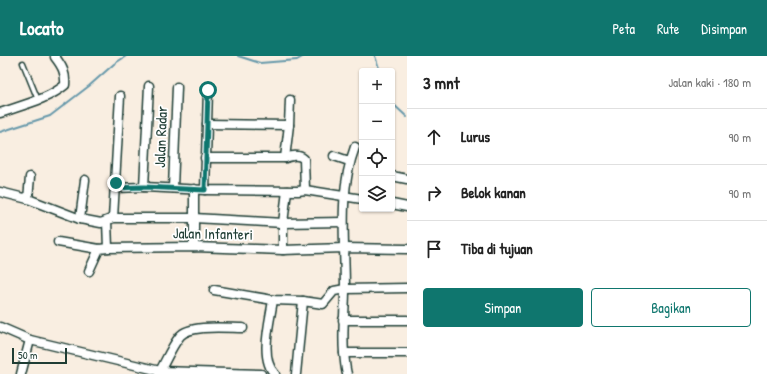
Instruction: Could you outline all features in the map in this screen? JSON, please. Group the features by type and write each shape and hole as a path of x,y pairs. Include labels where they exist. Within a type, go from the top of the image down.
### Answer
{"street":[{"path":"0,113 57,92 65,85 66,76 55,57"},
{"path":"144,187 149,86"},
{"name":"Jalan Radar","path":"173,188 177,87"},
{"path":"205,190 208,90"},
{"path":"108,248 110,220 116,183 120,96"},
{"path":"285,158 289,126 290,100"},
{"path":"207,124 289,126"},
{"path":"347,374 343,341 345,289 343,222 344,196 349,161 355,146"},
{"path":"205,158 285,158 297,155 301,156 304,159 305,190"},
{"path":"334,156 349,161"},
{"path":"28,199 30,177"},
{"path":"395,177 407,179"},
{"path":"80,218 85,180"},
{"path":"114,188 144,187 205,190 305,190 359,198"},
{"path":"194,189 194,247"},
{"path":"283,250 283,223 287,191"},
{"path":"0,192 28,199 80,218 101,223 110,220 194,218 283,223 343,222"},
{"path":"395,205 407,207"},
{"name":"Jalan Infanteri","path":"58,242 99,249 194,247 283,250 344,248 407,249"},
{"path":"90,271 99,249"},
{"path":"214,290 273,300 303,301 322,304 334,291 345,289 407,288"},
{"path":"273,300 266,355 270,370 275,374"},
{"path":"296,374 303,301"},
{"path":"343,320 407,320"},
{"path":"0,327 30,340 159,372 261,374"},
{"path":"159,372 180,336 186,331 204,328 243,328"},
{"path":"21,374 30,340"},
{"path":"344,353 407,353"}],"lane":[{"path":"22,63 38,100"}],"waterway":[{"path":"0,132 50,116 126,56"},
{"path":"238,56 260,63 297,60 304,56"},
{"path":"375,56 379,68"},
{"path":"393,104 407,117"}],"route":[{"path":"116,183 114,188 144,187 205,190 208,90"}]}
